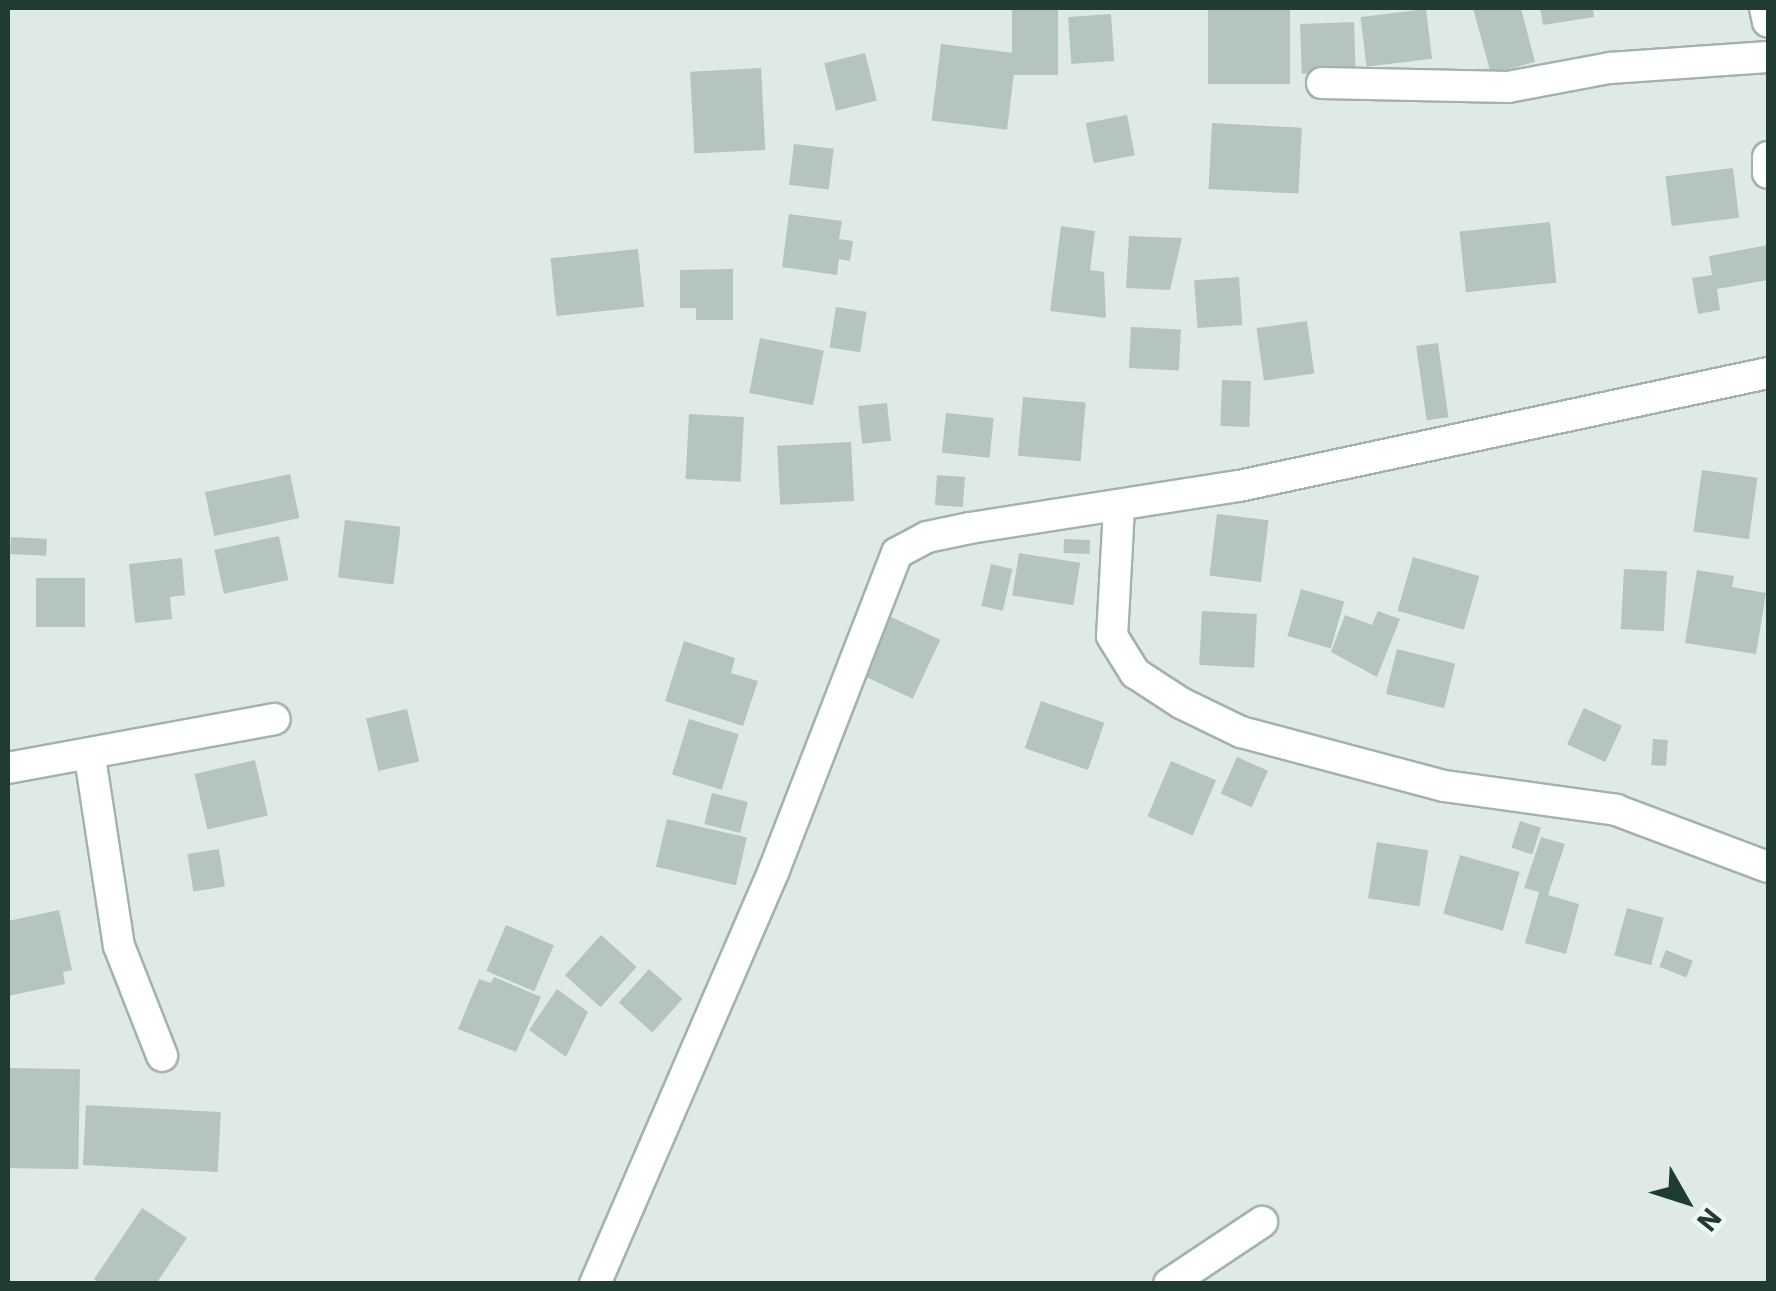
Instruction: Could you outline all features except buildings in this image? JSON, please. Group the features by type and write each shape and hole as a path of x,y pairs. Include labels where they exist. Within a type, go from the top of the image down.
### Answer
{"street":[{"path":"1766,8 1768,22"},
{"path":"1322,83 1508,87 1610,68 1768,57"},
{"path":"1768,157 1768,173"},
{"path":"595,1284 774,870 897,553 927,537 970,528 1119,508 1768,373"},
{"path":"1119,508 1112,636 1135,673 1181,703 1241,732 1387,772 1616,810 1768,867"},
{"path":"8,768 90,757 275,718"},
{"path":"90,757 119,946 162,1056"},
{"path":"1169,1284 1262,1222"}]}
